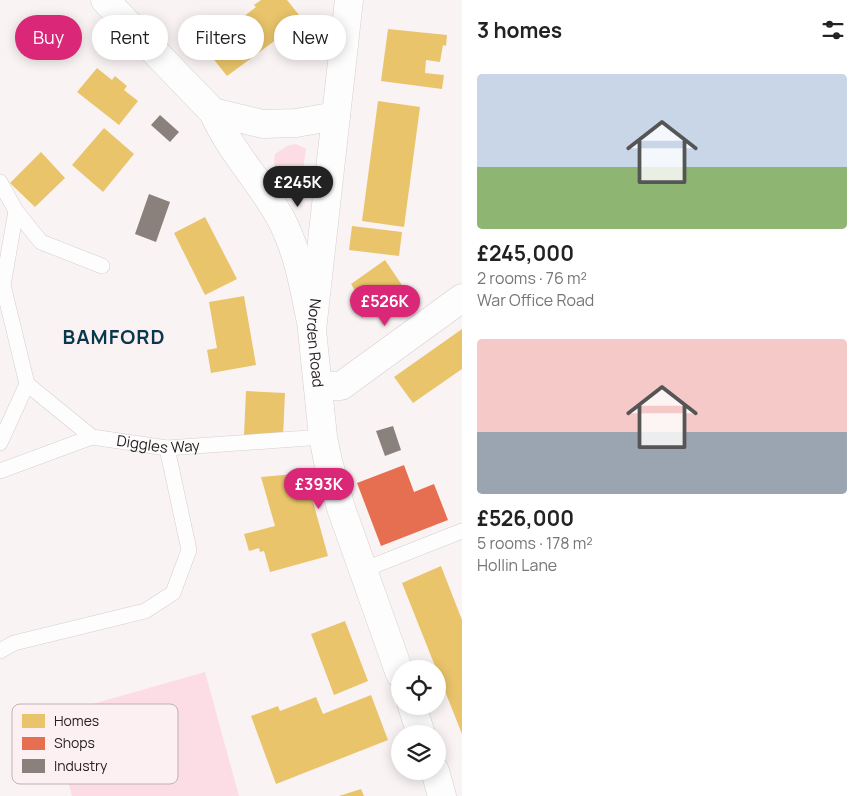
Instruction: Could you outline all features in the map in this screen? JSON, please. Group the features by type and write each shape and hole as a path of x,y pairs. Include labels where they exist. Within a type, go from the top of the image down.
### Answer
{"street":[{"path":"105,0 213,112 221,130 281,220 300,268 312,330"},
{"name":"Norden Road","path":"349,0 312,330 323,437 341,508 395,660"},
{"path":"213,112 264,124 296,123 336,116"},
{"path":"318,386 341,386 462,298"},
{"path":"438,780 442,796"}],"lane":[{"path":"0,182 16,211 40,242 102,266"},
{"path":"0,443 26,384 3,285 16,211"},
{"path":"26,384 92,437"},
{"name":"Diggles Way","path":"0,470 92,437 167,448 323,437"},
{"path":"0,651 14,643 145,611 173,593 189,550 167,448"},
{"path":"363,570 462,531"}],"shaded area":[{"path":"296,144 306,149 302,177 287,182 276,170 274,163 275,154 287,146"},
{"path":"205,672 239,796 72,796 69,784 178,784 178,704 92,704"}],"building: Homes":[{"path":"261,0 287,0 299,15 274,15 274,41 264,49 264,15 246,15 256,7 254,5"},
{"path":"388,29 447,35 446,46 443,45 440,62 426,60 425,73 444,75 442,89 381,81"},
{"path":"214,60 249,60 227,76"},
{"path":"97,68 112,80 115,76 127,86 124,90 138,101 119,125 77,92"},
{"path":"378,101 420,107 404,227 362,221"},
{"path":"104,128 134,154 103,192 72,165"},
{"path":"41,152 65,178 35,207 10,183"},
{"path":"205,217 237,279 205,295 174,233"},
{"path":"352,226 402,232 399,256 349,250"},
{"path":"385,260 406,291 375,312 373,310 362,318 349,300 357,294 351,284"},
{"path":"244,296 256,365 211,373 207,350 217,348 209,302"},
{"path":"462,329 462,369 413,403 394,377"},
{"path":"246,391 285,393 283,437 244,435"},
{"path":"305,473 328,556 270,572 264,551 260,552 259,548 249,551 244,534 275,526 261,477"},
{"path":"441,566 462,620 462,734 446,694 446,660 433,660 402,583"},
{"path":"345,621 368,681 334,695 311,634"},
{"path":"371,695 388,740 276,784 251,716 278,706 280,711 316,697 323,714"},
{"path":"361,789 364,796 339,796"}],"building: Shops":[{"path":"404,465 414,492 434,484 448,520 381,546 357,483"}],"building: Industry":[{"path":"160,115 179,132 170,142 151,125"},
{"path":"149,194 170,202 156,242 135,234"},
{"path":"393,426 401,450 385,456 376,431"}],"district":[{"name":"BAMFORD","path":"114,337"}]}
